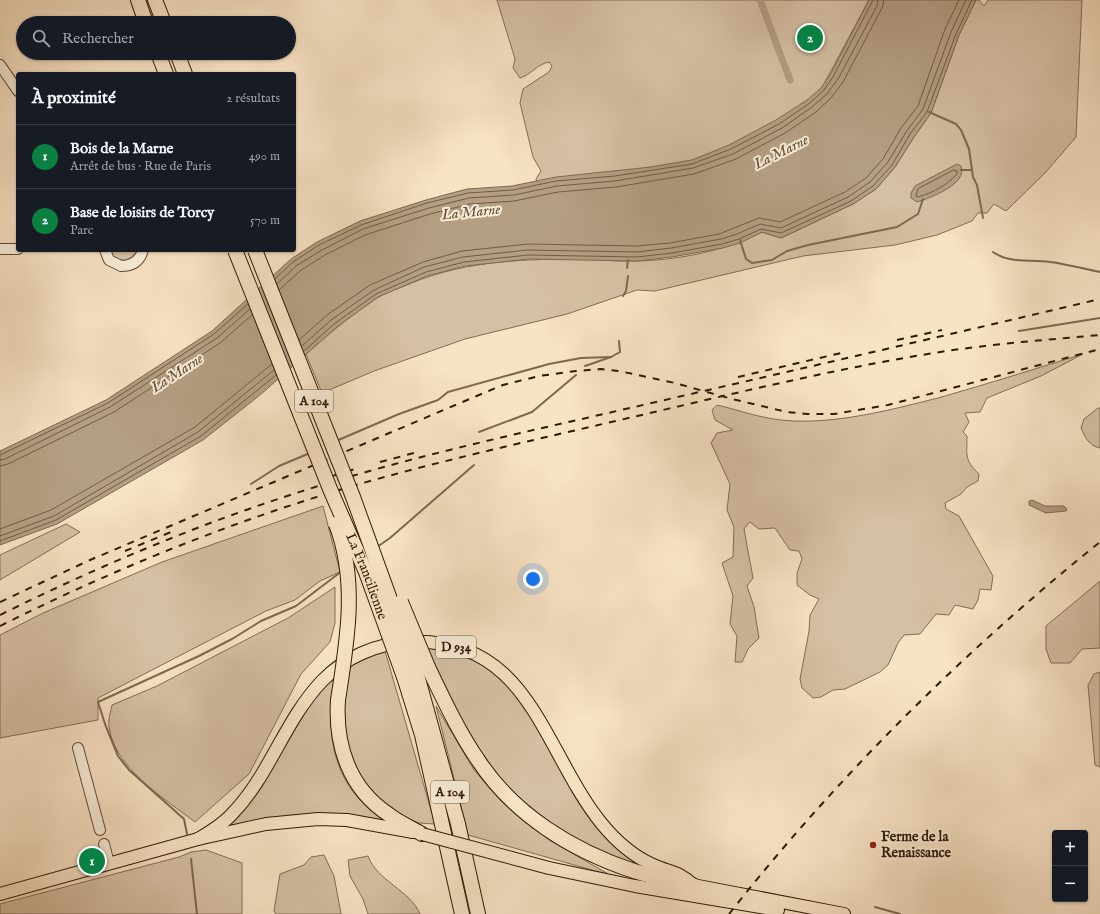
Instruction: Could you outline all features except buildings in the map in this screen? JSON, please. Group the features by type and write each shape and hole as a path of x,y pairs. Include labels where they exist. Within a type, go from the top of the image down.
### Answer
{"highway":[{"path":"138,0 144,16"},
{"path":"155,0 161,16"},
{"path":"161,60 165,72"},
{"path":"180,60 184,72"},
{"name":"La Francilienne","path":"236,252 330,489 366,572 416,671 424,742 462,914"},
{"name":"La Francilienne","path":"256,252 374,552 416,671 458,824 478,914"},
{"path":"330,489 329,506 340,535 349,577 346,643 338,700 338,734 347,766 359,787 387,814 422,834"},
{"path":"416,671 446,705 478,760 505,793 538,822 569,843 598,858 635,871 693,885"}],"main road":[{"name":"D 934","path":"198,839 231,815 247,797 262,775 300,707 322,680 347,660 360,654 399,642 423,641 446,644 468,651 486,659 505,675 523,694 539,717 572,780 602,825 637,857 655,866 685,877 693,885 844,914"},
{"path":"0,894 198,839 266,824 318,819 370,823 422,834 549,868 635,886 807,914"}],"street":[{"path":"0,65 16,89"},
{"path":"0,249 16,249"},
{"path":"106,252 109,260 121,266 134,263 139,259 142,252"},
{"path":"78,748 100,830"},
{"path":"104,844 109,864"}],"shaded area":[{"path":"497,0 869,0 817,97 722,154 673,164 537,184 536,179 541,171 533,157 520,103 523,89 549,72 552,66 549,62 545,63 524,77 520,78 513,68 515,59"},
{"path":"976,0 979,0 984,6 988,0 1082,0 1076,137 1045,173 1006,211 994,204 987,213 978,213 972,221 937,235 895,245 803,256 655,291 637,290 567,314 465,339 374,371 322,393 306,354 350,317 377,298 423,279 466,267 509,261 576,259 637,261 669,259 717,249 747,239 762,232 781,238 853,204 876,189 895,167 931,113 959,35"},
{"path":"110,252 136,252 131,257 123,260 119,260"},
{"path":"1083,354 1041,376 987,398 980,412 965,413 969,422 963,432 967,436 967,457 971,465 979,474 978,481 967,487 961,494 945,503 946,509 959,516 993,576 991,590 980,589 978,600 973,609 955,605 949,615 936,614 920,634 904,635 898,643 888,665 880,672 845,689 833,690 821,697 813,698 802,688 800,679 809,631 810,615 819,599 810,595 797,585 797,573 802,559 799,551 790,550 775,528 759,529 750,522 744,529 753,578 747,586 754,607 759,638 748,649 742,662 735,662 737,636 730,624 733,596 722,563 733,557 734,527 727,510 730,484 711,443 717,433 733,430 715,420 712,410 717,405 773,419 814,421 835,419 898,408 938,398"},
{"path":"1100,408 1100,448 1090,443 1081,428 1084,419"},
{"path":"323,506 340,572 320,581 295,600 266,611 98,698 98,720 0,738 0,635 43,613 162,562"},
{"path":"66,524 80,532 0,580 0,555"},
{"path":"1100,581 1100,648 1082,649 1070,663 1051,663 1046,649 1046,626"},
{"path":"335,587 335,623 330,642 301,674 249,774 195,822 142,781 120,755 113,741 109,726 112,705 157,686 288,618"},
{"path":"421,644 472,657 498,675 520,699 633,859 634,866 592,850 550,826 516,800 473,744"},
{"path":"385,651 435,824 419,823 398,815 375,797 354,774 343,737 342,711 350,667 356,661"},
{"path":"1100,672 1100,767 1095,765 1088,685 1094,674"},
{"path":"335,675 331,708 332,741 341,772 349,787 360,800 392,825 228,824 300,714"},
{"path":"436,706 474,770 504,804 549,840 610,875 468,835"},
{"path":"206,850 242,863 242,914 0,914 0,904 179,857 191,852"},
{"path":"324,855 334,876 341,914 276,914 274,911 280,874 304,865 311,857"},
{"path":"368,856 372,865 409,898 420,914 368,914 363,899 350,876 348,860"}],"water":[{"name":"La Marne","path":"869,0 976,0 959,35 931,113 895,167 876,189 853,204 781,238 762,232 740,243 723,248 672,257 637,261 529,259 465,266 427,276 378,297 337,327 260,395 203,440 57,524 0,545 0,451 106,400 212,331 291,259 317,242 360,221 426,200 467,189 512,186 556,177 651,167 692,160 729,145 776,120 807,100 821,88 830,75"},
{"path":"957,164 961,166 962,173 954,184 938,194 917,202 911,198 911,193 915,186"},
{"path":"1032,500 1045,506 1064,506 1067,509 1066,511 1046,513 1029,505 1029,501"}],"waterway":[{"path":"760,0 790,80"},
{"path":"929,112 956,124 961,130 969,149 973,177 977,185 983,218"},
{"path":"961,170 972,170"},
{"path":"740,240 746,259 752,263 772,260 787,251 808,245 897,227 918,214 923,199"},
{"path":"993,252 1013,260 1043,261 1100,272"},
{"path":"627,268 628,260"},
{"path":"623,296 626,291 628,276"},
{"path":"1019,331 1100,318"},
{"path":"585,366 611,357 620,352 619,341"},
{"path":"336,441 399,414 438,400 448,392 549,364 581,358 611,357"},
{"path":"479,432 532,412 576,375"},
{"path":"251,484 279,466 310,453"},
{"path":"377,547 390,538 474,465"},
{"path":"187,834 184,819 129,770 118,756 98,702 199,656 232,639 261,621 296,606 342,571"},
{"path":"191,859 197,914"},
{"path":"875,907 900,914"}],"railway":[{"path":"0,615 87,574 176,536 267,503 359,474 507,436 1100,299"},
{"path":"897,340 942,330"},
{"path":"0,626 88,584 178,546 270,512 395,474 523,442 855,367 975,347 1100,335"},
{"path":"0,602 90,560 479,395 503,385 539,376 601,369 619,371 675,383 732,399 787,412 834,414 888,405 1100,349"},
{"path":"738,377 841,353"},
{"path":"380,462 414,453"},
{"path":"320,480 358,468"},
{"path":"125,551 171,532"},
{"path":"729,914 814,813 904,718 1000,627 1100,542"}],"place":[{"name":"Base de loisirs de Torcy","path":"810,38"},
{"name":"Ferme de la Renaissance","path":"873,845"},
{"name":"Bois de la Marne","path":"92,861"}]}
